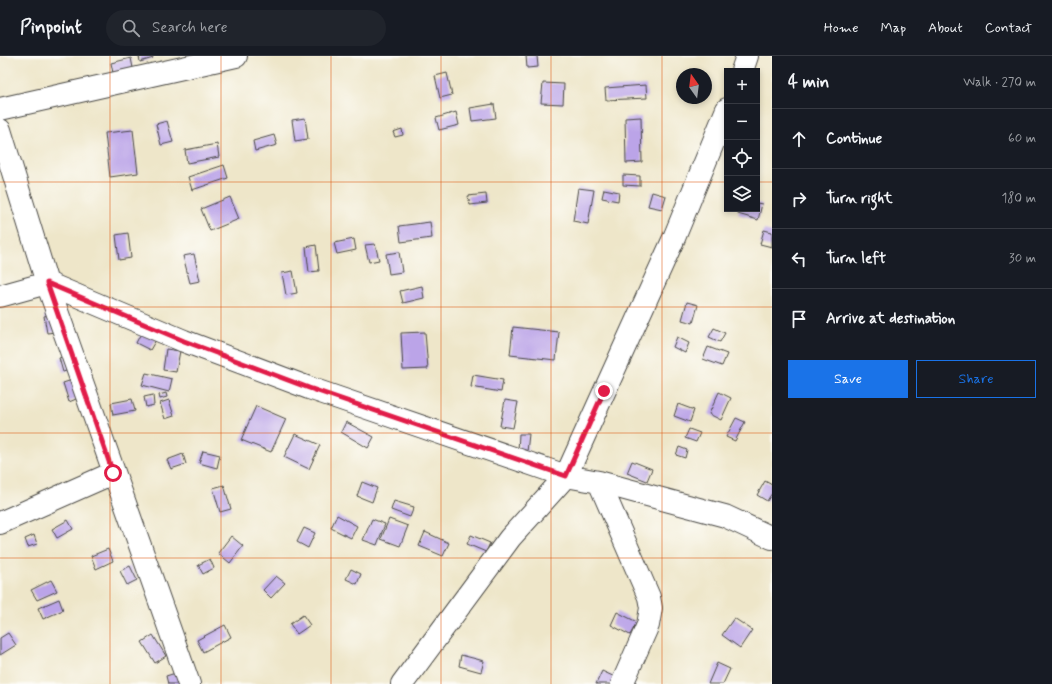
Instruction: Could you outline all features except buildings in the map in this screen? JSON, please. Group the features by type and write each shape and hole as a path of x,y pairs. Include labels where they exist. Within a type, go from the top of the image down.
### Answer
{"street":[{"path":"0,109 236,56"},
{"path":"743,68 747,56"},
{"path":"402,684 510,538 566,476 674,238 724,116"},
{"path":"0,130 47,283 113,473 189,684"},
{"path":"0,296 47,283 184,341 309,388 566,476 599,482 725,516 772,538"},
{"path":"0,523 113,473"},
{"path":"599,482 649,597 651,608 648,625 622,684"}],"route":[{"path":"113,473 47,283 184,341 309,388 566,476 604,391"}]}
